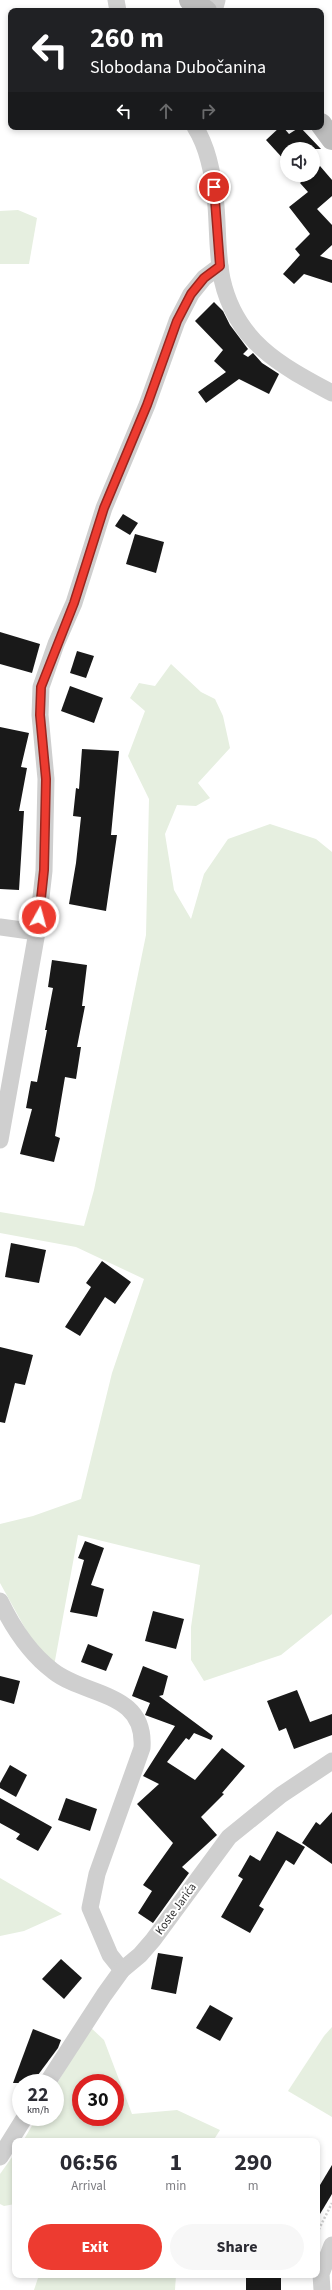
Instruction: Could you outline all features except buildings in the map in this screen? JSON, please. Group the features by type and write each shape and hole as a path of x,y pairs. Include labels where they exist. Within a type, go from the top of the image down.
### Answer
{"street":[{"path":"190,0 202,8"},
{"path":"324,128 332,139"},
{"path":"196,130 207,156 214,187 220,266 227,295 242,326 264,353 298,375 332,393"},
{"path":"0,1140 37,932 44,870 46,779 40,715 41,687 74,603 104,508 147,405 177,321 191,294 204,278 220,266"},
{"path":"0,927 37,932"},
{"path":"0,1601 23,1641 41,1662 66,1680 110,1695 125,1706 137,1718 143,1734 142,1748 97,1874 90,1908 110,1955 122,1970"},
{"name":"Koste Jarića","path":"53,2074 122,1970 140,1955 153,1940 229,1837 281,1795 332,1761"},
{"path":"0,2157 19,2126"},
{"path":"322,2290 321,2274 332,2245"}],"path":[{"path":"320,2227 332,2203"}],"green space":[{"path":"18,210 37,218 29,264 0,264 0,211"},
{"path":"171,664 201,692 215,699 223,716 230,748 198,783 210,798 196,806 177,805 165,834 174,890 191,919 204,874 228,839 270,824 316,839 332,852 332,1614 281,1655 204,1681 191,1660 191,1627 200,1565 78,1535 54,1666 31,1639 0,1583 0,1524 33,1516 81,1499 112,1373 144,1279 76,1247 0,1233 0,1212 84,1226 94,1190 146,935 149,799 128,756 145,711 130,698 139,683 155,686"},
{"path":"0,1878 62,1914 24,1931 0,1936"},
{"path":"90,2027 104,2040 117,2074 72,2074 72,2126 124,2126 124,2093 132,2114 177,2110 220,2130 215,2138 25,2138 32,2126 64,2126 64,2074 63,2074"},
{"path":"332,2027 332,2117 288,2091 324,2036"},
{"path":"12,2157 12,2205 4,2206 0,2204 0,2174"},
{"path":"38,2278 176,2278 175,2290 34,2290"}],"route":[{"path":"39,917 44,870 46,779 46,754 40,715 41,687 56,644 74,603 104,508 147,405 160,364 177,321 191,294 204,278 220,266 214,187"}]}
